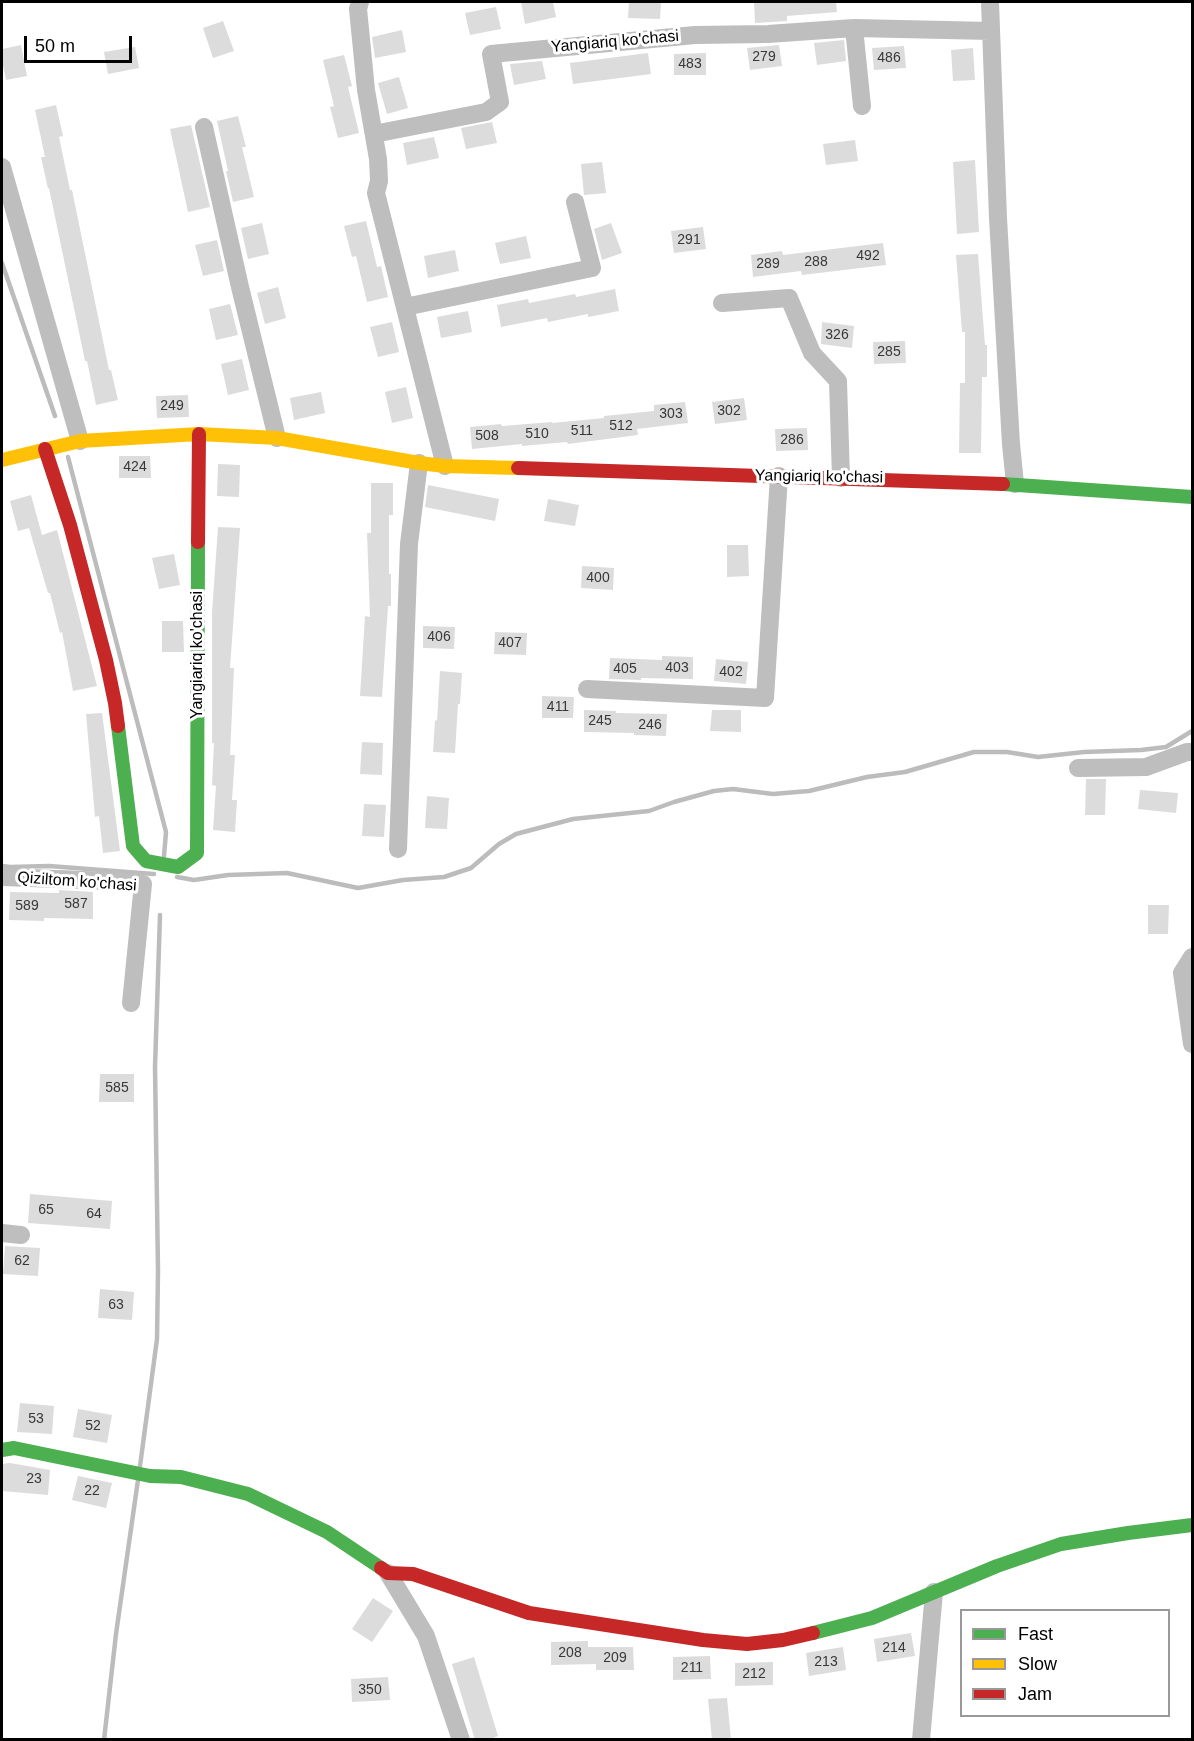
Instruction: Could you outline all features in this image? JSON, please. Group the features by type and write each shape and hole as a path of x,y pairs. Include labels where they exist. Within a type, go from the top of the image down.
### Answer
{"street":[{"path":"360,2 358,9 366,90 379,170 379,181 375,193 445,466"},
{"path":"990,2 999,230 1015,484"},
{"path":"854,28 862,106"},
{"name":"Yangiariq ko'chasi","path":"374,134 486,112 500,102 491,54 695,35 768,34 854,28 991,31"},
{"path":"204,127 277,438"},
{"path":"2,167 80,441"},
{"path":"405,307 591,268 575,202"},
{"path":"722,303 789,298 812,353 838,381 841,478"},
{"name":"Yangiariq ko'chasi","path":"199,434 197,853 178,867 146,861 133,846 115,703 106,660 70,525 45,449 80,441 199,434 277,438 445,466 1015,484 1192,497"},
{"path":"2,460 45,449"},
{"path":"398,849 409,544 419,463"},
{"path":"587,689 765,698 779,476"},
{"path":"1078,768 1146,767 1187,752 1192,753"},
{"name":"Qiziltom ko'chasi","path":"2,877 143,884 131,1003"},
{"path":"1192,957 1182,973 1192,1044"},
{"path":"2,1233 21,1234"},
{"path":"2,1450 14,1448 131,1473 181,1477 248,1494 327,1532 388,1573 426,1636 461,1740"},
{"path":"388,1573 413,1574 529,1613 703,1640 747,1644 783,1640 872,1618 997,1566 1061,1544 1192,1525"},
{"path":"921,1740 934,1592"}],"building":[{"path":"521,2 553,2 556,17 525,24"},
{"path":"629,2 661,2 660,19 628,18"},
{"path":"754,2 836,2 837,12 787,16 787,21 755,23"},
{"path":"496,7 501,29 470,35 465,13"},
{"path":"223,21 234,51 213,58 203,28"},
{"path":"402,30 406,52 375,58 372,37"},
{"path":"844,40 846,61 817,65 814,43"},
{"path":"21,45 27,76 6,80 2,49"},
{"path":"779,45 782,66 750,70 747,48"},
{"path":"904,46 906,68 874,70 872,48"},
{"path":"135,47 139,68 108,74 104,52"},
{"path":"973,48 975,80 953,81 951,50"},
{"path":"648,53 651,74 573,84 570,63"},
{"path":"706,53 706,75 674,75 674,54"},
{"path":"344,55 352,86 348,87 359,133 338,138 330,107 334,106 323,60"},
{"path":"542,61 546,79 514,85 510,64"},
{"path":"399,77 408,108 387,114 378,83"},
{"path":"56,105 63,136 59,137 70,190 72,190 109,370 111,370 118,400 96,405 41,157 45,157 35,110"},
{"path":"238,116 246,147 242,147 254,197 233,202 217,121"},
{"path":"492,122 497,143 466,149 461,128"},
{"path":"191,125 210,207 188,212 170,129"},
{"path":"434,137 439,158 407,165 403,143"},
{"path":"855,140 858,161 826,165 823,144"},
{"path":"975,160 979,232 957,234 953,162"},
{"path":"602,162 606,193 584,195 581,164"},
{"path":"366,221 377,267 381,266 388,297 367,302 356,256 352,257 344,226"},
{"path":"262,223 269,254 248,259 241,228"},
{"path":"611,223 622,253 602,260 594,229"},
{"path":"703,227 706,249 674,253 671,231"},
{"path":"526,236 531,258 500,264 495,243"},
{"path":"217,240 224,271 203,276 195,245"},
{"path":"883,243 886,265 802,275 801,271 753,277 751,255 782,251 783,255"},
{"path":"455,250 459,271 428,278 424,256"},
{"path":"978,254 985,345 987,345 987,377 982,377 981,453 959,453 960,383 965,383 965,332 962,332 956,255"},
{"path":"278,287 286,318 265,324 257,293"},
{"path":"615,289 619,311 548,322 547,318 501,327 497,305 528,299 529,303 575,294 576,297"},
{"path":"230,304 238,335 216,340 209,309"},
{"path":"468,311 472,332 441,338 437,317"},
{"path":"392,322 399,352 378,357 370,327"},
{"path":"822,322 854,326 852,348 821,344"},
{"path":"905,341 906,363 874,364 873,342"},
{"path":"242,359 249,390 228,395 221,364"},
{"path":"406,387 413,418 392,423 385,392"},
{"path":"321,392 325,413 294,420 290,398"},
{"path":"188,395 189,417 157,418 156,396"},
{"path":"744,398 747,420 715,424 712,402"},
{"path":"685,402 688,423 637,429 638,435 568,444 567,442 522,446 522,444 472,449 470,427 604,418 604,416 654,411 654,405"},
{"path":"807,428 808,450 776,451 775,429"},
{"path":"119,456 150,456 151,478 119,478"},
{"path":"218,464 240,465 239,497 217,496"},
{"path":"371,483 393,483 393,515 389,515 391,606 388,606 382,697 360,696 365,616 370,617 367,533 371,533"},
{"path":"428,485 499,499 495,521 425,507"},
{"path":"31,495 42,535 57,530 97,686 73,691 62,632 60,633 29,528 18,531 10,501"},
{"path":"548,499 579,505 575,526 544,521"},
{"path":"218,527 240,528 230,668 234,668 230,755 235,755 232,800 237,800 235,832 213,830 216,786 212,785 214,743 212,743 212,613"},
{"path":"727,545 748,545 749,576 727,577"},
{"path":"174,554 180,585 159,589 152,558"},
{"path":"582,566 614,568 613,590 581,588"},
{"path":"162,621 183,621 184,652 162,652"},
{"path":"423,626 455,627 454,649 423,648"},
{"path":"495,632 527,633 526,655 494,654"},
{"path":"662,656 693,657 693,679 609,679 610,658 662,660"},
{"path":"716,659 748,662 746,684 714,681"},
{"path":"440,671 462,673 455,753 433,752"},
{"path":"542,696 574,697 573,718 542,718"},
{"path":"584,710 667,714 666,736 584,732"},
{"path":"712,710 741,710 741,732 710,731"},
{"path":"102,713 120,851 103,853 99,816 95,817 86,714"},
{"path":"362,742 383,743 382,775 360,774"},
{"path":"1086,779 1106,779 1105,815 1085,815"},
{"path":"1140,790 1178,793 1176,813 1138,809"},
{"path":"427,796 449,798 447,829 425,828"},
{"path":"364,804 386,805 384,837 362,836"},
{"path":"59,890 93,892 93,919 9,920 10,892 59,893"},
{"path":"1148,905 1169,905 1168,934 1148,934"},
{"path":"100,1074 134,1074 134,1102 99,1102"},
{"path":"30,1194 112,1201 110,1229 28,1223"},
{"path":"5,1246 40,1248 38,1276 3,1274"},
{"path":"100,1289 134,1292 132,1320 98,1318"},
{"path":"20,1403 54,1406 52,1434 17,1432"},
{"path":"78,1409 112,1415 107,1443 73,1437"},
{"path":"10,1463 50,1470 48,1495 2,1491 2,1464"},
{"path":"78,1476 112,1483 106,1508 72,1500"},
{"path":"373,1598 393,1611 372,1642 352,1629"},
{"path":"911,1633 915,1656 877,1662 874,1639"},
{"path":"588,1641 588,1647 633,1647 634,1670 596,1670 596,1664 551,1665 551,1642"},
{"path":"843,1647 846,1670 809,1676 806,1653"},
{"path":"710,1656 711,1679 673,1680 673,1657"},
{"path":"474,1657 498,1736 488,1740 475,1740 452,1664"},
{"path":"773,1662 773,1685 735,1686 735,1663"},
{"path":"388,1677 390,1700 352,1702 351,1679"},
{"path":"727,1698 731,1740 712,1740 708,1699"}],"waterway":[{"path":"2,263 55,416"},
{"path":"68,457 166,832 164,856"},
{"path":"177,877 194,880 228,875 287,873 358,888 403,880 444,877 471,868 499,844 516,834 573,819 649,811 714,791 733,789 773,794 809,791 867,777 905,772 974,752 1007,752 1038,757 1166,747 1192,731"},
{"path":"2,866 49,866 154,874"},
{"path":"140,1466 157,1339 155,1067 160,915"},
{"path":"104,1740 116,1634 138,1480"}],"traffic: fast":[{"path":"1003,484 1192,497"},
{"path":"118,726 133,846 146,861 178,867 197,853 198,542"},
{"path":"2,1450 14,1448 150,1476 181,1477 248,1494 327,1532 381,1568"},
{"path":"813,1633 872,1618 997,1566 1061,1544 1192,1525"}],"traffic: slow":[{"path":"2,460 80,441 199,434 277,438 445,466 518,468"}],"traffic: jam":[{"path":"198,542 199,434"},
{"path":"45,449 70,525 106,660 118,726"},
{"path":"518,468 1003,484"},
{"path":"381,1568 388,1573 413,1574 529,1613 703,1640 747,1644 783,1640 813,1633"}]}
